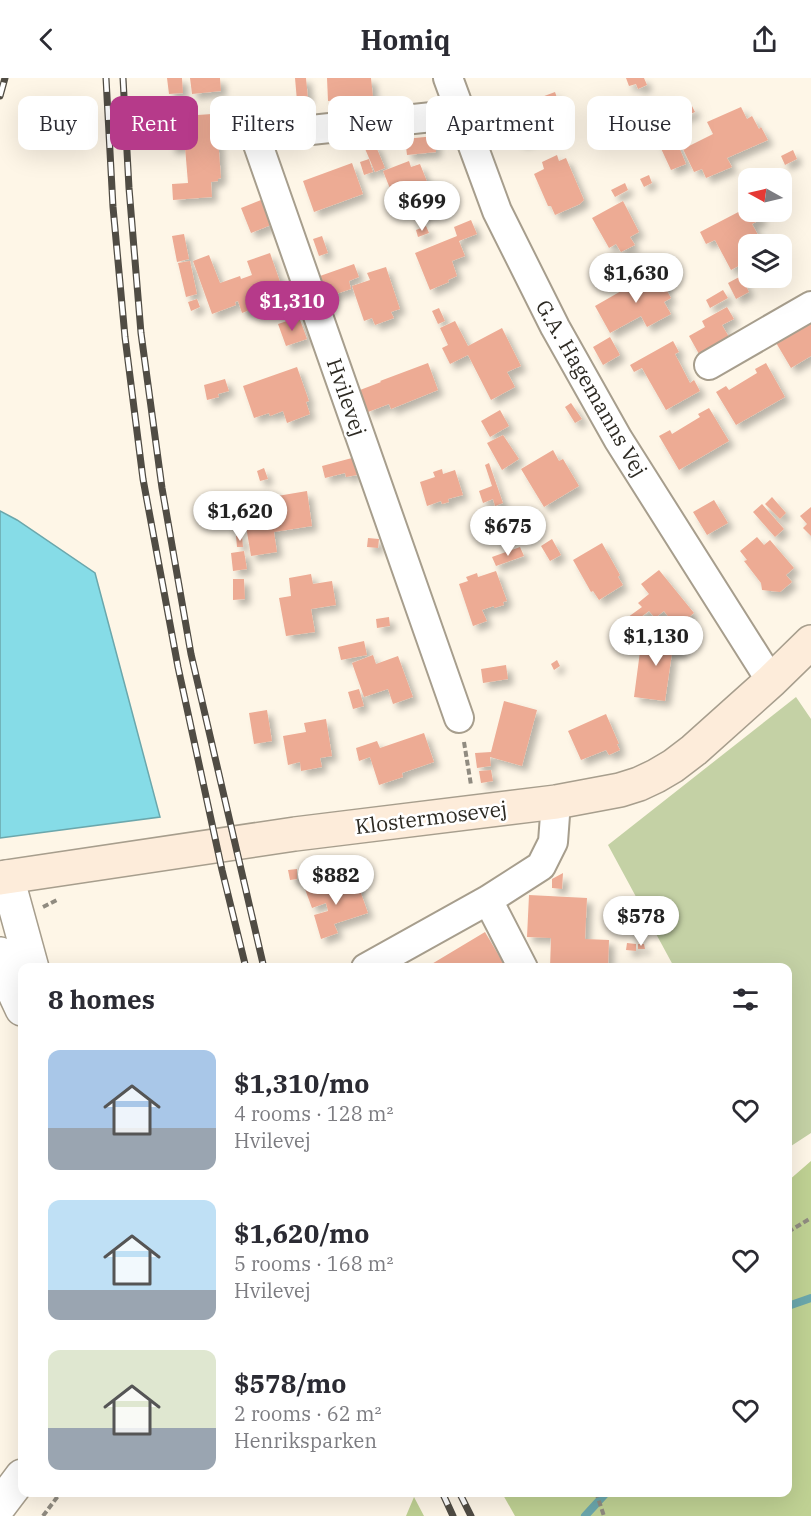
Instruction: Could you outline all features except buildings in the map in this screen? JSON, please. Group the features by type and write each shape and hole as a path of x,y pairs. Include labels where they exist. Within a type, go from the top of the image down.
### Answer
{"main road":[{"name":"Klostermosevej","path":"3,878 295,834 556,802 621,790 656,776 694,750 811,642"}],"street":[{"name":"G.A. Hagemanns Vej","path":"448,78 454,96"},
{"name":"Hvilevej","path":"426,118 255,136 459,718"},
{"name":"G.A. Hagemanns Vej","path":"474,150 497,211 555,327 618,439 771,681"},
{"path":"710,365 811,306"},
{"path":"375,963 488,900 541,866 553,842 556,802"},
{"path":"3,878 30,963"},
{"path":"488,900 520,963"},
{"path":"0,954 18,1000"},
{"path":"0,1505 18,1481"}],"path":[{"path":"459,718 476,811"},
{"path":"792,1230 811,1218"},
{"path":"43,1516 57,1497"},
{"path":"598,1497 604,1516"}],"green space":[{"path":"796,697 811,719 811,1133 792,1145 792,963 672,963 608,845"},
{"path":"811,1161 811,1516 515,1516 504,1497 792,1497 792,1178"},
{"path":"414,1497 424,1516 406,1516"}],"water":[{"path":"0,511 95,573 160,817 0,838"}],"waterway":[{"path":"792,1305 811,1298"},
{"path":"585,1516 602,1497"}],"railway":[{"path":"0,96 5,78"},
{"path":"106,78 113,207 125,337 143,479 178,667 245,963"},
{"path":"123,78 141,333 162,488 191,654 263,963"},
{"path":"444,1497 453,1516"},
{"path":"462,1497 471,1516"}]}
